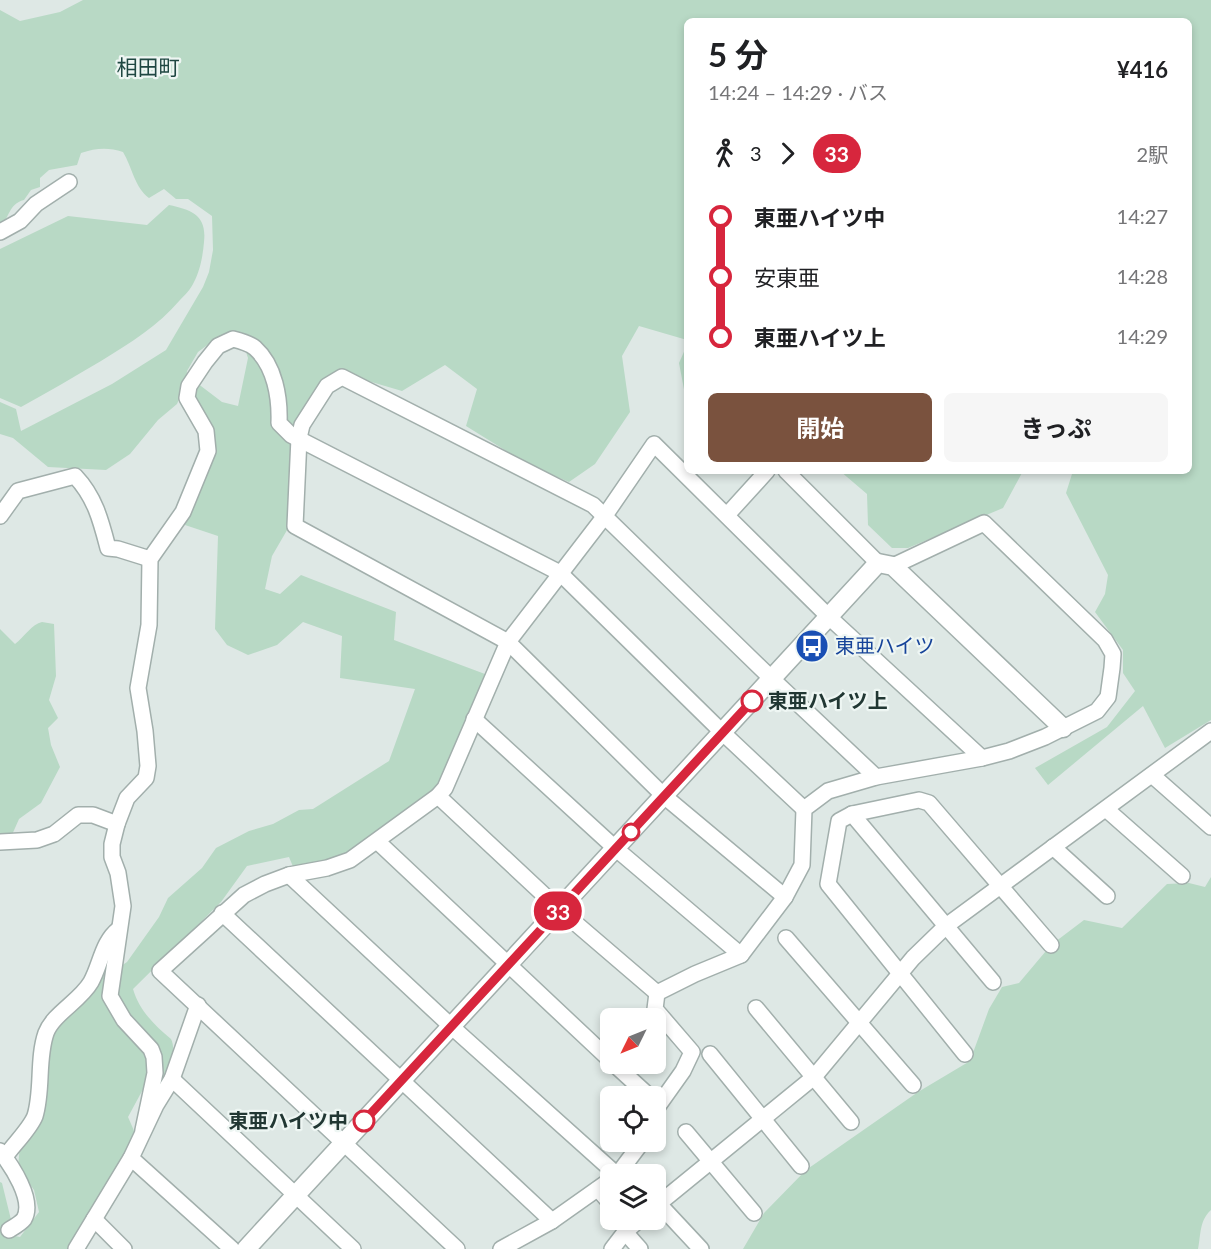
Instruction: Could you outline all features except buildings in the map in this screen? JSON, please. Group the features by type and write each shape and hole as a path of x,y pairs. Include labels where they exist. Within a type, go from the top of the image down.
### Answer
{"street":[{"path":"0,232 21,221 36,204 69,182"},
{"path":"143,1130 155,1073 154,1057 151,1049 124,1020 110,996 123,906 118,873 112,856 112,844 127,798 146,778 148,766 138,688 149,625 150,559 183,512 192,495 208,451 206,431 187,398 189,386 218,346 234,339 254,347 261,354 279,396 279,423 291,435 560,573 723,733 804,808 802,865 785,897 741,956 695,974 657,993"},
{"path":"785,897 664,796 508,642 295,526 299,438 302,425 327,386 342,377 593,505 876,777"},
{"path":"457,1249 160,971 244,895 289,875 327,868 350,860 378,842 438,796 445,788 508,642 604,517 654,444 684,473"},
{"path":"685,474 829,616 982,758"},
{"path":"728,515 764,474"},
{"path":"789,474 1062,728"},
{"path":"0,516 18,491 75,476 88,490 100,519 108,548 150,559"},
{"path":"246,1249 829,616 886,564 984,523 1105,640 1113,654 1108,697 1097,711 1010,751 876,777 828,791 804,808"},
{"path":"474,719 615,848 741,956"},
{"path":"666,1198 814,1077 913,958 946,926 1152,775 1208,737"},
{"path":"1152,775 1211,827"},
{"path":"438,796 559,909 657,993"},
{"path":"965,1054 828,884 839,820 852,814 918,800 929,803 1051,945"},
{"path":"1106,809 1182,876"},
{"path":"852,814 993,982"},
{"path":"0,842 37,840 54,834 78,815 93,815 117,824"},
{"path":"378,842 600,1051"},
{"path":"1053,847 1107,896"},
{"path":"289,875 452,1027 606,1164"},
{"path":"222,914 552,1221"},
{"path":"9,1230 23,1220 27,1211 27,1199 2,1154 35,1116 45,1035 52,1021 68,1009 91,982 100,956 114,933 121,928"},
{"path":"786,938 913,1085"},
{"path":"657,993 655,1009 692,1052 683,1071 666,1090"},
{"path":"76,1249 131,1158 143,1130 172,1079 198,1005"},
{"path":"756,1008 851,1122"},
{"path":"710,1054 801,1166"},
{"path":"624,1074 637,1086"},
{"path":"172,1079 353,1249"},
{"path":"686,1132 754,1213"},
{"path":"625,1164 634,1152"},
{"path":"131,1158 232,1249"},
{"path":"501,1249 552,1221 600,1187"},
{"path":"666,1214 701,1249"},
{"path":"94,1219 124,1249"},
{"path":"612,1249 626,1230"},
{"path":"632,1230 640,1249"}],"green space":[{"path":"83,0 1211,0 1211,720 1165,748 1143,706 1048,785 1035,768 1107,727 1135,691 1123,673 1123,650 1095,612 1105,594 1108,575 1066,493 1072,474 1192,474 1192,18 684,18 684,339 639,326 622,356 630,412 595,464 569,482 529,465 466,426 477,389 445,365 402,391 341,373 299,422 290,525 272,556 265,589 280,594 301,575 396,612 394,640 493,677 438,796 350,860 294,869 289,857 247,866 221,902 133,989 143,1010 153,1023 171,1039 173,1045 172,1060 154,1096 158,1073 117,1003 118,968 127,962 159,917 168,898 202,868 216,848 249,831 273,824 299,810 313,809 389,761 415,689 340,678 342,636 303,622 277,645 248,655 227,645 215,629 218,536 185,525 212,453 191,394 197,383 222,402 238,406 248,358 245,349 214,340 198,352 187,371 186,384 177,404 158,420 130,454 106,470 48,467 13,438 0,434 0,402 16,409 21,431 112,384 166,350 203,287 209,272 213,250 212,216 188,199 176,199 164,189 149,198 137,183 123,152 112,149 86,151 81,153 77,165 49,170 40,178 40,187 31,190 24,200 12,208 0,227 0,10 20,21 60,12"},
{"path":"169,205 185,209 196,215 203,226 204,242 201,263 196,278 186,294 153,326 133,341 21,407 0,398 0,249 68,216 147,225"},
{"path":"684,352 684,389 679,363"},
{"path":"844,474 1021,474 1003,508 908,548 892,548 868,525 867,494"},
{"path":"42,622 54,624 56,676 49,700 58,718 48,728 51,745 60,767 41,803 19,819 11,837 0,837 0,629 15,644 31,628"},
{"path":"1211,877 1211,1210 1202,1223 1198,1249 743,1249 764,1213 806,1170 918,1092 970,1061 989,1009 1002,987 1019,983 1051,945 1084,920 1122,928 1167,884 1189,883 1205,887"},
{"path":"115,940 106,997 148,1052 148,1080 128,1117 135,1133 133,1140 70,1249 0,1249 0,1182 15,1236 20,1237 39,1212 34,1190 18,1167 20,1145 51,1035"}],"bus line":[{"name":"33","path":"364,1121 752,701"}],"place":[{"name":"東亜ハイツ","path":"812,646"},
{"name":"東亜ハイツ上","path":"752,701"},
{"name":"東亜ハイツ中","path":"364,1121"}],"district":[{"name":"相田町","path":"148,68"}]}
